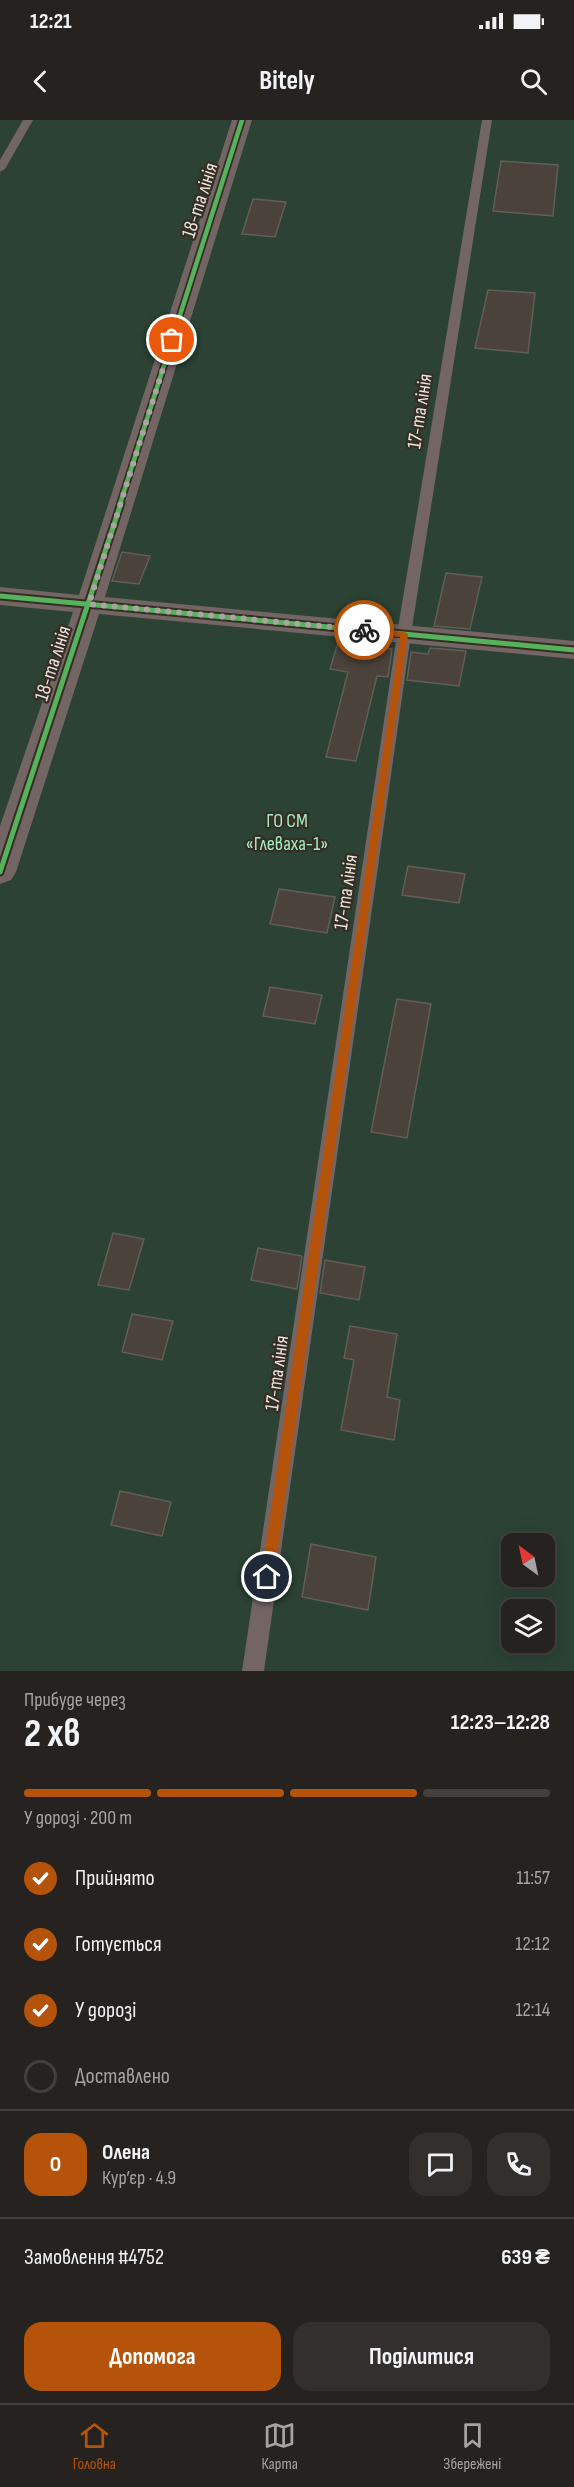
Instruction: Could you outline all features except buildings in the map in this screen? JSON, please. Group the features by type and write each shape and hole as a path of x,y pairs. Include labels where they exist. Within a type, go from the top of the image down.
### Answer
{"street":[{"name":"18-та лінія","path":"0,872 89,604 242,120"},
{"path":"0,596 574,650"}],"lane":[{"path":"0,169 28,120"},
{"name":"17-та лінія","path":"253,1671 404,634 487,120"}],"green space":[{"name":"ГО СМ «Глеваха-1»","path":"0,120 574,120 574,1671 0,1671"}],"cycle path":[{"path":"0,872 89,604 242,120"},
{"path":"0,596 574,650"}],"way so far":[{"path":"172,340 89,604 364,630"}],"route":[{"path":"267,1577 404,634 364,630"}]}
